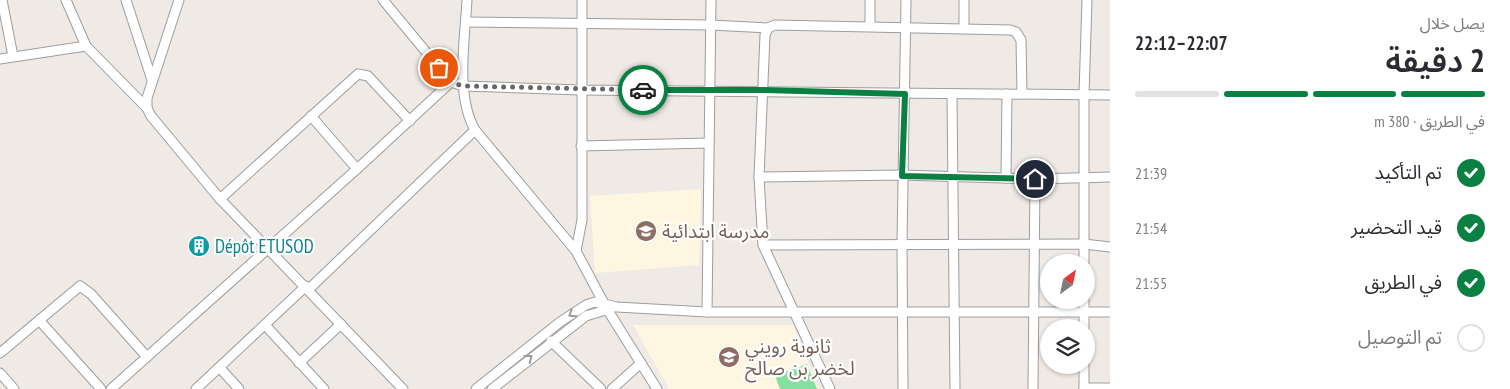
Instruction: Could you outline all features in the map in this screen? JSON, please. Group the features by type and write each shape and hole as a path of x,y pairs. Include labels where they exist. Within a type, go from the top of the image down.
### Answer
{"street":[{"path":"2,0 13,56"},
{"path":"66,0 86,46 147,108 159,128 220,199 308,288 403,389"},
{"path":"126,0 152,80"},
{"path":"147,108 152,80 179,0"},
{"path":"383,0 450,82 463,86 580,90 764,90 905,94 1110,95"},
{"path":"466,0 463,86 466,109 475,130 576,251 605,306 657,389"},
{"path":"576,251 582,220 580,90 582,0"},
{"path":"707,312 711,0"},
{"path":"870,0 870,26"},
{"path":"903,389 902,176 906,0"},
{"path":"964,0 964,28"},
{"path":"1084,254 1084,94 1087,0"},
{"path":"466,22 711,25 768,28 775,25 906,26 1010,30 1019,35 1022,94"},
{"path":"768,28 765,35 759,177 763,245 796,312 830,389"},
{"path":"0,59 86,46"},
{"path":"220,199 354,76 363,74 375,83 410,121"},
{"path":"111,389 357,169 450,82"},
{"path":"952,94 951,177 955,389"},
{"path":"1006,178 1007,94"},
{"path":"311,116 357,169"},
{"path":"196,389 308,288 475,130"},
{"path":"581,146 710,143"},
{"path":"759,177 902,176 1035,179 1110,177"},
{"path":"1033,389 1035,179"},
{"path":"763,245 1084,244 1110,247"},
{"path":"0,353 75,289 83,286 147,357"},
{"path":"476,389 574,312 586,305 707,312 1110,312"},
{"path":"492,389 586,316 605,306"},
{"path":"1084,312 1084,319"},
{"path":"39,320 101,389"},
{"path":"299,363 342,324"},
{"path":"265,325 318,387"},
{"path":"551,342 601,389"},
{"path":"612,389 641,363"},
{"path":"220,368 239,389"},
{"path":"0,373 14,389"},
{"path":"1084,374 1084,388 1110,388"}],"shaded area":[{"name":"مدرسة ابتدائية","path":"701,189 699,265 595,273 590,196"},
{"name":"ثانوية رويني لخضر بن صالح","path":"633,325 793,325 819,389 669,389"}],"green space":[{"path":"807,364 817,389 780,389 775,376"}],"way so far":[{"path":"439,68 450,82 463,86 643,90"}],"place":[{"name":"مدرسة ابتدائية","path":"646,231"},
{"name":"Dépôt ETUSOD","path":"199,246"},
{"name":"ثانوية رويني لخضر بن صالح","path":"729,357"}],"route":[{"path":"643,90 764,90 905,94 902,176 1035,179"}]}
